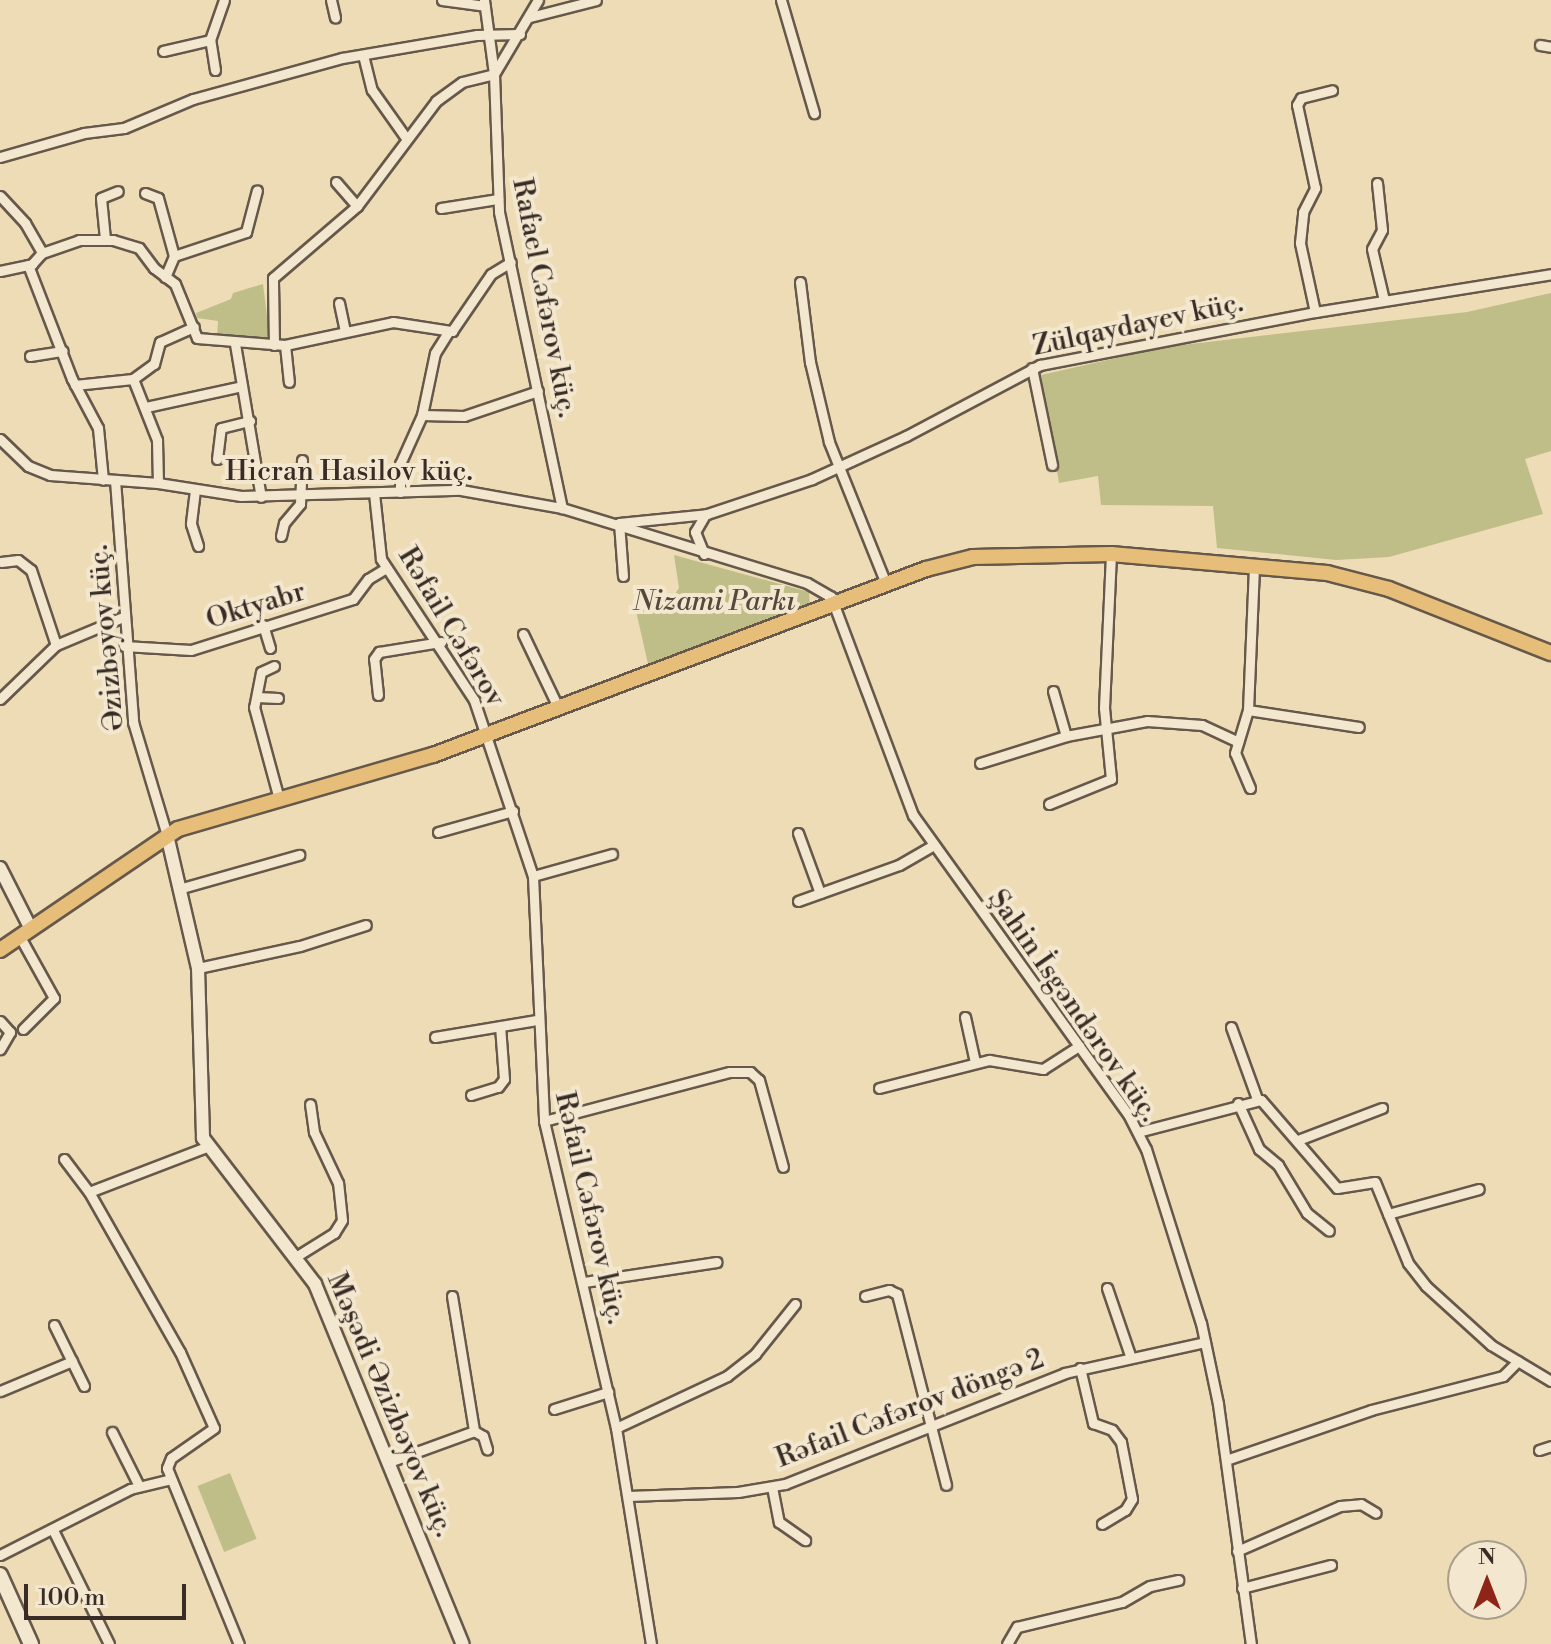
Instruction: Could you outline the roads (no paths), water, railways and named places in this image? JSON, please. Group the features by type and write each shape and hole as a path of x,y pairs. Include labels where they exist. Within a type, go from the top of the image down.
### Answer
{"main road":[{"path":"0,950 167,835 489,736 886,584 973,557 1111,554 1254,565 1375,584 1551,653"},
{"path":"0,1575 31,1644"}],"street":[{"path":"215,70 210,40 224,0"},
{"path":"331,0 335,18"},
{"path":"442,0 485,3"},
{"path":"289,382 280,345 271,280 357,206 406,138 446,91 471,78 494,74 538,0"},
{"path":"530,17 596,0"},
{"path":"781,0 814,113"},
{"name":"Rafael Cəfərov küç.","path":"485,3 494,74 498,199 562,508"},
{"path":"0,157 84,133 124,128 193,99 363,55 490,33 520,34"},
{"path":"163,51 210,40"},
{"path":"363,55 372,90 406,138"},
{"path":"1315,312 1300,243 1303,212 1315,188 1297,105 1301,98 1332,90"},
{"path":"336,182 357,206"},
{"path":"1377,183 1382,230 1372,249 1384,300"},
{"path":"174,256 246,232 257,190"},
{"path":"105,239 101,198 118,191"},
{"path":"145,193 158,198 174,256 165,277"},
{"path":"0,196 25,223 42,253"},
{"path":"441,208 498,199"},
{"path":"0,271 28,265 42,253 79,240 105,239 139,248 179,289 200,340 280,345 402,322 448,332"},
{"path":"400,492 400,464 422,415 435,353 448,332 461,325 491,274 511,262"},
{"path":"28,265 75,385 98,428 103,480"},
{"name":"Zülqaydayev küç.","path":"619,523 707,514 838,469 1032,368 1315,312 1551,274"},
{"path":"800,282 815,392 838,469 886,584"},
{"path":"339,303 345,331"},
{"path":"75,385 133,379 154,364 160,342 194,327"},
{"path":"235,344 261,497"},
{"path":"30,356 63,351"},
{"path":"1032,368 1052,465"},
{"path":"133,379 157,440 158,483"},
{"path":"146,407 242,386"},
{"path":"422,415 464,416 538,391"},
{"path":"217,459 221,428 250,421"},
{"name":"Hicran Hasilov küç.","path":"0,439 42,474 158,483 261,497 461,490 562,508 619,523 704,554 807,583 836,603"},
{"path":"281,536 302,496 302,460"},
{"name":"Əzizbəyov küç.","path":"115,480 124,562 124,646 135,736 167,835"},
{"path":"195,490 191,524 198,546"},
{"name":"Rəfail Cəfərov","path":"374,493 376,540 386,568 441,642 489,736"},
{"path":"704,554 695,532 707,514"},
{"path":"619,523 623,576"},
{"path":"1049,804 1107,784 1105,727 1111,554"},
{"path":"1,562 18,560 31,570 56,645"},
{"path":"1250,788 1236,762 1238,742 1248,710 1254,565"},
{"name":"Oktyabr","path":"124,646 191,650 353,599 368,579 386,568"},
{"name":"Şahin İsgəndərov küç.","path":"836,603 904,795 932,846 1138,1132 1205,1342 1226,1460 1251,1644"},
{"path":"0,699 56,645 123,617"},
{"path":"263,625 270,648"},
{"path":"523,634 559,709"},
{"path":"378,695 374,659 379,652 441,642"},
{"path":"274,666 261,672 254,707 279,799"},
{"path":"1053,691 1066,736"},
{"path":"257,697 278,698"},
{"path":"1248,710 1359,727"},
{"path":"980,763 1105,727 1171,721 1212,728 1238,742"},
{"name":"Rəfail Cəfərov küç.","path":"489,736 533,876 537,1020 544,1121 616,1428 651,1644"},
{"path":"438,832 513,811"},
{"path":"798,833 820,893"},
{"path":"89,1192 206,1147 198,968 182,888 167,835"},
{"path":"798,901 899,865 932,846"},
{"path":"533,876 612,854"},
{"path":"182,888 299,855"},
{"path":"0,868 54,998 23,1029"},
{"path":"198,968 287,949 366,925"},
{"path":"965,1017 975,1062"},
{"path":"435,1037 537,1020"},
{"path":"0,1021 10,1032 0,1049"},
{"path":"471,1095 498,1087 504,1079 500,1026"},
{"path":"1231,1027 1257,1099 1298,1140 1337,1188 1375,1182 1408,1263 1426,1286 1491,1345 1551,1381"},
{"path":"879,1088 975,1062 1000,1061 1032,1071 1079,1046"},
{"path":"544,1121 730,1072 750,1072 759,1080 783,1167"},
{"path":"1138,1132 1257,1099"},
{"path":"1238,1103 1259,1149 1278,1165 1307,1213 1329,1231"},
{"path":"297,1256 334,1233 342,1220 338,1183 314,1132 310,1104"},
{"path":"1298,1140 1382,1108"},
{"name":"Məşədi Əzizbəyov küç.","path":"206,1147 297,1256 315,1284 463,1644"},
{"path":"64,1159 89,1192 180,1352 214,1428 171,1458 171,1479 239,1644"},
{"path":"1388,1214 1479,1189"},
{"path":"584,1282 716,1262"},
{"path":"1107,1288 1130,1355"},
{"path":"865,1296 889,1290 897,1294 946,1485"},
{"path":"452,1296 474,1431"},
{"path":"616,1428 727,1376 755,1354 795,1304"},
{"path":"54,1325 84,1386"},
{"name":"Rəfail Cəfərov döngə 2","path":"628,1496 772,1487 1080,1368 1130,1355 1205,1342"},
{"path":"0,1391 72,1361"},
{"path":"1226,1460 1371,1410 1503,1376 1518,1361"},
{"path":"1080,1368 1093,1423 1112,1430 1121,1442 1132,1499 1125,1510 1102,1524"},
{"path":"554,1409 608,1392"},
{"path":"389,1462 474,1431 483,1436 487,1449"},
{"path":"112,1432 139,1486"},
{"path":"1539,1450 1551,1446"},
{"path":"0,1555 139,1486 171,1479"},
{"path":"772,1487 779,1522 805,1540"},
{"path":"1237,1551 1340,1506 1361,1504 1376,1513"},
{"path":"53,1530 109,1644"},
{"path":"1242,1588 1331,1565"},
{"path":"1007,1644 1017,1627 1122,1602 1150,1586 1178,1580"}],"park label":[{"name":"Nizami Parkı","path":"714,602"}]}
